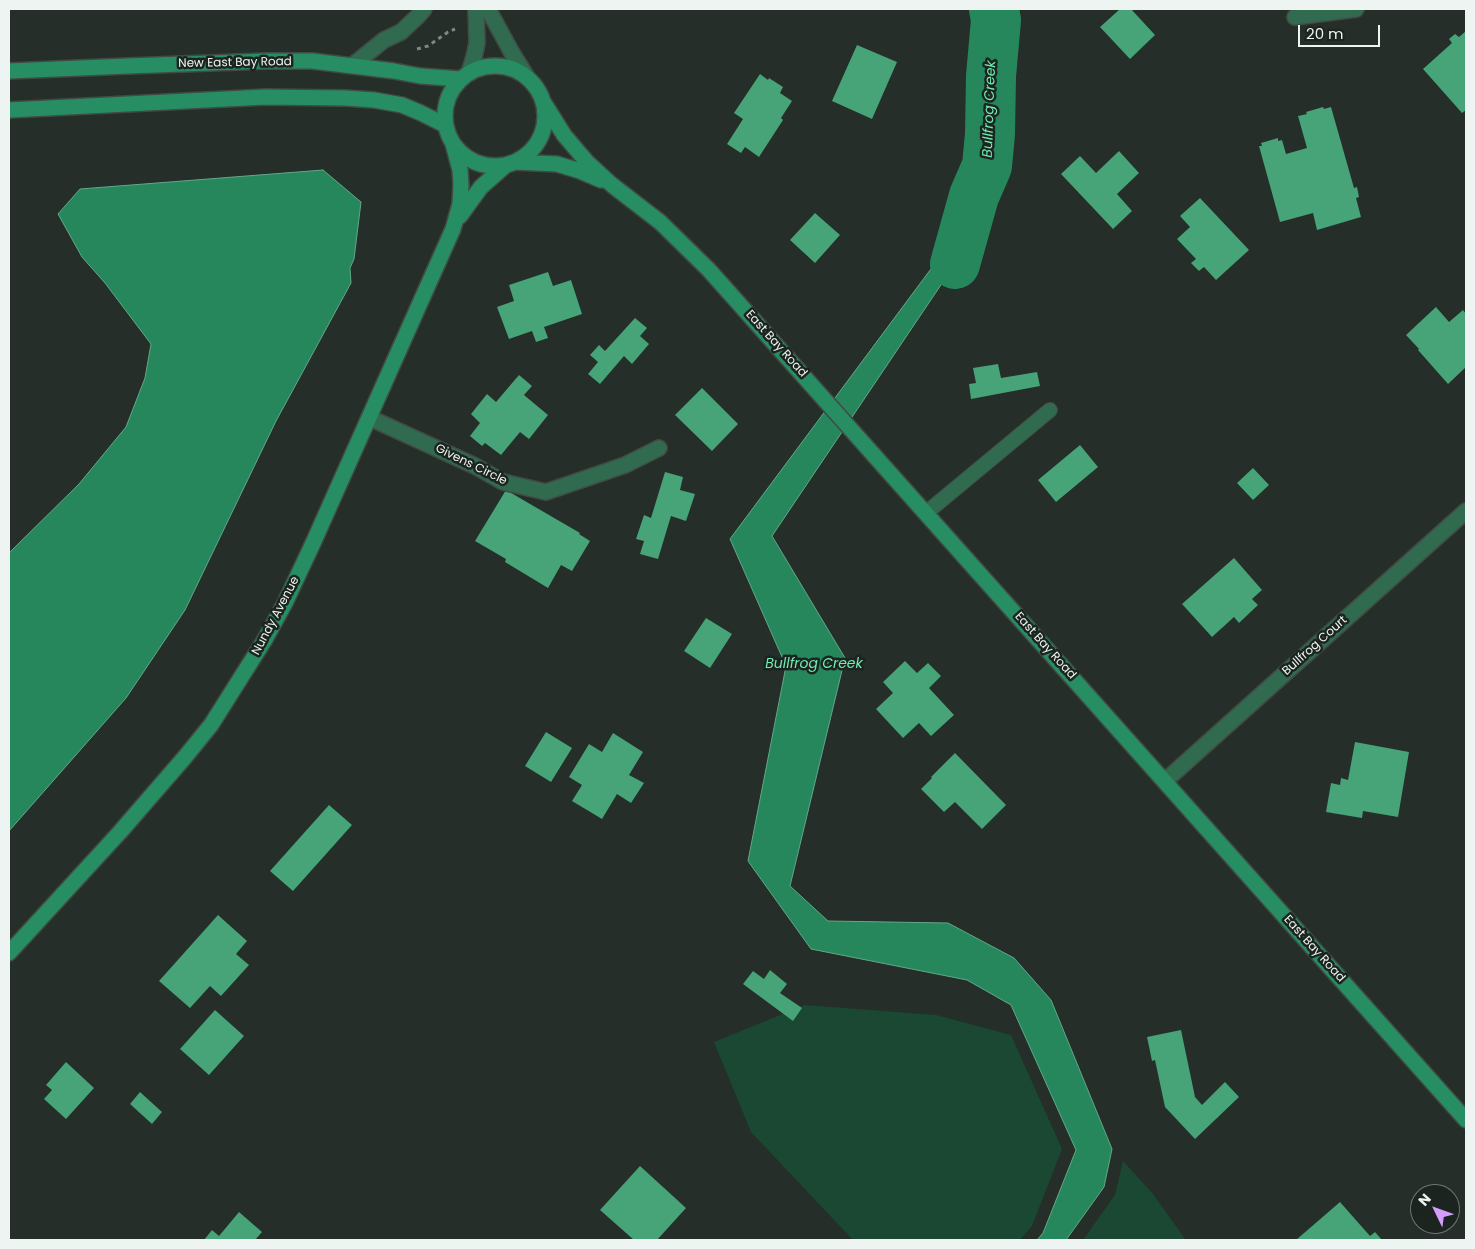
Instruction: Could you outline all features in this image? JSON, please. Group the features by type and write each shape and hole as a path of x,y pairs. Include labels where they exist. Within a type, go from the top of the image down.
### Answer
{"street":[{"path":"353,66 384,40 400,32 418,17 424,9"},
{"path":"465,76 474,56 477,43 476,9"},
{"path":"488,9 512,53 527,77 537,88 544,103 545,119 542,134 534,147 522,158 510,163 491,166 476,163 463,155 453,144 445,125 444,112 454,87 465,76 483,67 498,66 514,69 527,77"},
{"path":"1295,17 1356,9"},
{"name":"New East Bay Road","path":"9,71 264,61 312,61 420,76 465,76"},
{"path":"9,110 265,97 345,98 374,100 402,106 445,125"},
{"name":"East Bay Road","path":"544,103 564,135 587,162 676,237 709,270 1466,1120"},
{"name":"Nundy Avenue","path":"9,953 160,787 211,725 259,650 285,603 370,418 455,224 460,204 461,185 460,170 453,144"},
{"name":"East Bay Road","path":"510,163 557,164 580,170 612,185"},
{"name":"Nundy Avenue","path":"455,224 481,187 510,163"},
{"name":"Givens Circle","path":"370,418 475,466 503,482 546,492 625,465 659,448"},
{"name":"Bullfrog Court","path":"1165,781 1466,512"}],"lane":[{"path":"926,513 1050,410"}],"path":[{"path":"412,50 428,46 448,32 461,26"}],"shaded area":[{"path":"805,1005 936,1015 1011,1035 1062,1149 1032,1226 1020,1240 853,1240 751,1132 714,1042"},
{"path":"1123,1161 1153,1194 1186,1240 1083,1240 1115,1195"}],"water":[{"path":"323,170 361,202 354,259 350,268 351,283 276,421 185,610 126,698 9,831 9,553 79,484 126,427 145,378 151,344 105,283 82,257 58,214 80,189"},
{"name":"Bullfrog Creek","path":"948,246 955,264 772,536 845,658 790,886 828,921 948,923 1014,958 1051,1000 1112,1149 1104,1187 1066,1240 1037,1240 1043,1233 1076,1150 1011,1005 967,980 811,949 748,861 786,666 730,539"}],"building":[{"path":"1120,9 1131,9 1155,35 1130,59 1100,27"},
{"path":"1466,31 1466,110 1462,113 1423,69 1452,43 1449,39 1455,34 1459,37"},
{"path":"857,45 897,62 872,119 832,101"},
{"path":"760,74 783,87 780,93 792,101 781,118 783,120 759,157 745,147 741,153 727,144 743,119 734,113"},
{"path":"1323,107 1324,109 1331,107 1354,188 1357,187 1359,197 1356,198 1361,217 1317,230 1313,213 1280,222 1259,146 1262,146 1261,143 1278,138 1278,141 1282,140 1286,154 1307,148 1298,116"},
{"path":"1119,151 1139,173 1117,194 1132,211 1113,229 1061,174 1080,156 1096,173"},
{"path":"1200,198 1249,250 1216,280 1204,267 1199,271 1191,263 1196,259 1177,239 1190,227 1180,216"},
{"path":"815,213 840,235 815,263 790,240"},
{"path":"548,272 553,286 571,280 582,314 544,327 548,338 536,342 532,331 509,339 497,307 514,301 509,285"},
{"path":"1436,307 1449,322 1463,310 1466,314 1466,367 1448,384 1406,335"},
{"path":"635,318 647,328 640,336 649,344 632,364 624,356 600,384 588,374 598,362 590,355 599,345 605,351"},
{"path":"998,364 1001,378 1037,372 1040,386 971,399 969,384 976,383 973,368"},
{"path":"519,375 532,386 524,395 548,415 529,439 520,432 501,455 485,443 482,446 470,436 480,423 471,414 487,394 496,402"},
{"path":"702,388 738,424 712,451 675,415"},
{"path":"1080,445 1098,467 1056,502 1038,480"},
{"path":"1253,468 1269,485 1253,500 1237,483"},
{"path":"665,472 683,477 680,490 695,494 686,521 671,516 658,559 640,554 644,541 636,539 644,515 651,518"},
{"path":"506,490 580,533 590,541 572,571 561,565 548,588 505,562 506,559 475,541"},
{"path":"1234,558 1262,590 1252,599 1258,605 1239,623 1234,617 1212,637 1182,604"},
{"path":"706,618 732,634 710,668 684,651"},
{"path":"905,661 917,673 928,663 941,676 929,688 954,715 931,736 919,723 903,738 876,709 893,693 883,682"},
{"path":"546,732 572,748 551,782 525,766"},
{"path":"613,733 643,752 629,775 644,783 631,803 617,794 602,819 572,801 582,785 569,777 589,744 602,752"},
{"path":"1355,742 1409,752 1398,817 1363,811 1362,818 1326,812 1331,783 1340,785 1341,778 1348,780"},
{"path":"955,753 1006,805 982,829 955,802 944,812 921,789"},
{"path":"329,805 352,825 293,891 270,871"},
{"path":"218,915 247,941 236,954 249,965 221,996 210,986 190,1008 159,981"},
{"path":"770,970 787,984 780,993 802,1008 793,1021 743,984 753,971 764,979"},
{"path":"215,1010 244,1036 209,1075 180,1049"},
{"path":"1181,1030 1195,1097 1202,1105 1225,1082 1239,1097 1195,1139 1165,1107 1155,1060 1152,1061 1147,1037"},
{"path":"66,1062 94,1088 66,1119 44,1099 52,1090 46,1085"},
{"path":"140,1092 162,1112 152,1124 130,1104"},
{"path":"640,1166 686,1208 657,1240 634,1240 600,1210"},
{"path":"1340,1202 1370,1236 1375,1232 1382,1240 1296,1240"},
{"path":"239,1212 262,1232 255,1240 204,1240 212,1230 219,1236"}],"waterway":[{"name":"Bullfrog Creek","path":"955,264 974,196 987,166 990,134 991,76 996,20 994,9"}]}
